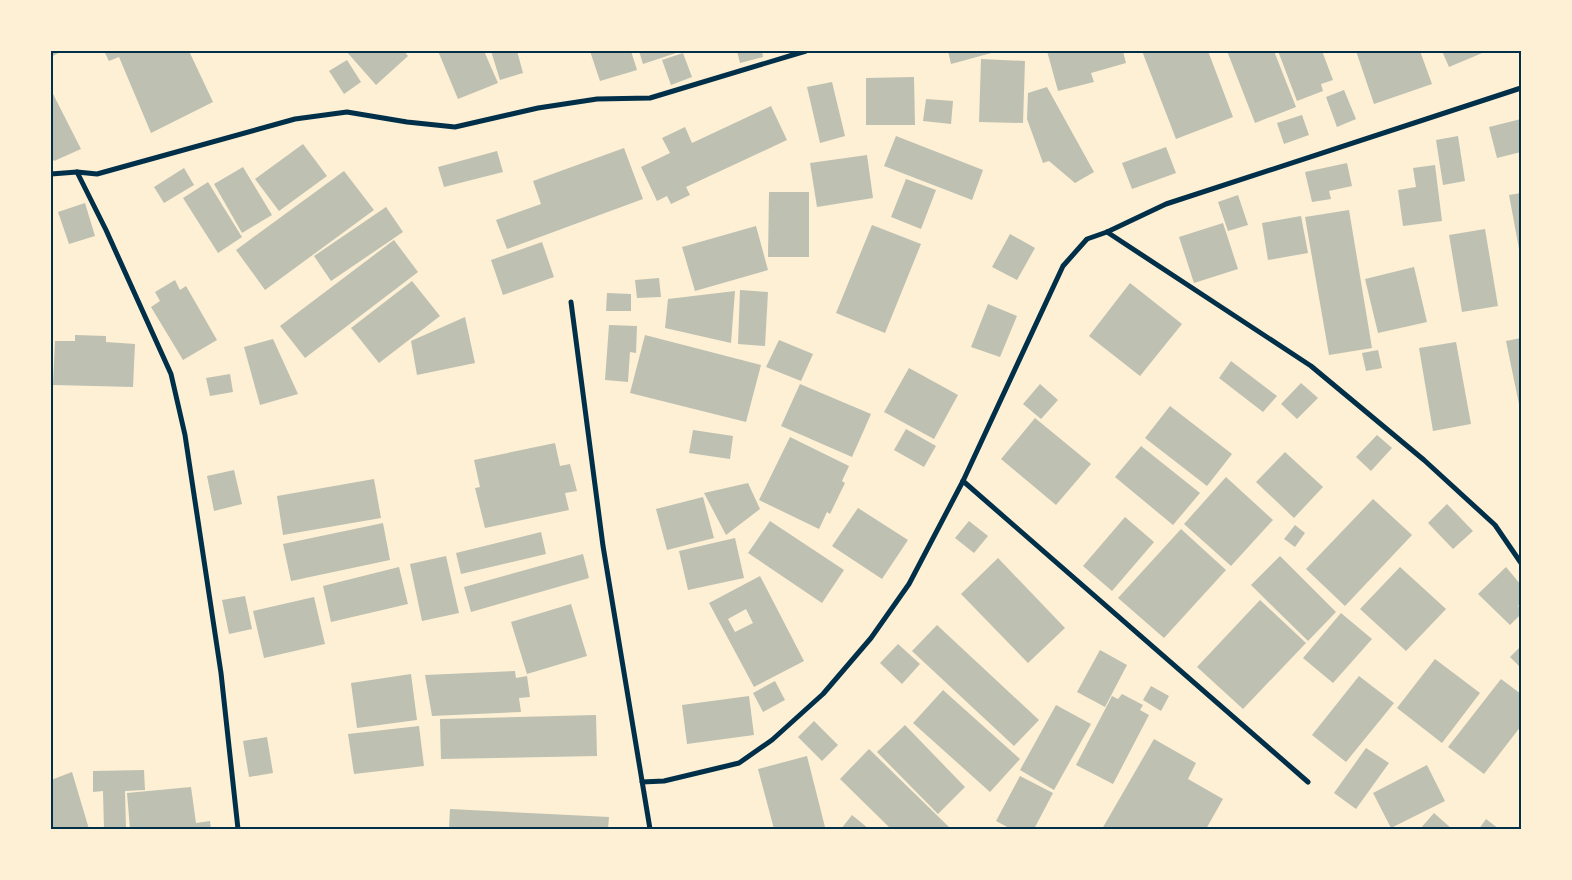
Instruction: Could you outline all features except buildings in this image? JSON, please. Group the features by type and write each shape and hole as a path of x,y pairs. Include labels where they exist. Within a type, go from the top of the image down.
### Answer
{"street":[{"path":"51,174 77,172 97,174 295,119 347,112 407,122 455,127 538,108 597,99 650,98 806,51"},
{"path":"642,782 664,781 739,763 772,740 823,694 871,638 909,584 963,481 1063,266 1087,239 1107,232 1166,204 1521,88"},
{"path":"77,172 106,230 171,374 185,435 221,674 238,829"},
{"path":"1107,232 1311,366 1424,460 1494,525 1521,563"},
{"path":"571,302 603,546 650,829"},
{"path":"963,481 1308,782"}]}
